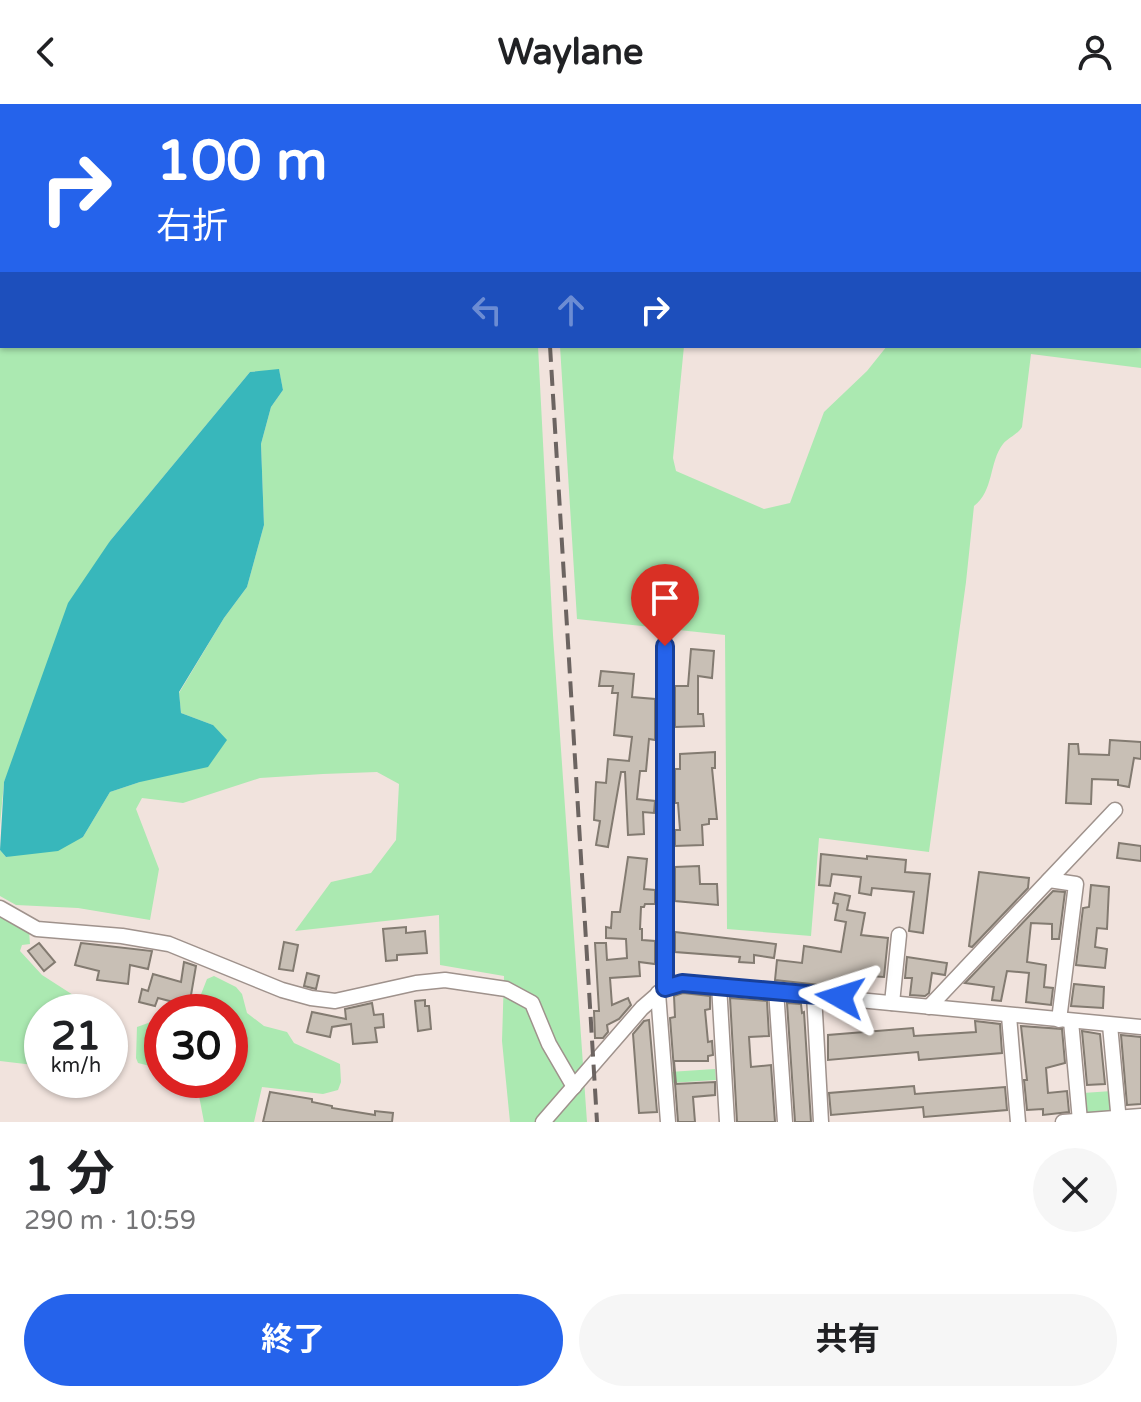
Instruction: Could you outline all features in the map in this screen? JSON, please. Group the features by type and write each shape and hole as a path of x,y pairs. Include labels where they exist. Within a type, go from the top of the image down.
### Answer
{"street":[{"path":"665,646 662,991 668,1122"},
{"path":"929,1007 1115,810"},
{"path":"1049,880 1076,884 1065,1020 1080,1121"},
{"path":"0,908 37,929 122,936 169,944 282,990 311,998 335,1001 416,983 445,980 506,989 532,1003 549,1044 574,1087"},
{"path":"892,1003 899,935"},
{"path":"543,1122 662,991 682,983 1141,1027"},
{"path":"719,985 727,1122"},
{"path":"776,990 785,1122"},
{"path":"814,994 821,1122"},
{"path":"1009,1016 1018,1122"},
{"path":"1110,1025 1119,1120"},
{"path":"1063,1122 1141,1116"}],"green space":[{"path":"0,348 538,348 553,635 587,1122 510,1122 502,1041 504,976 440,965 439,915 295,931 331,882 371,873 396,840 399,784 377,772 260,778 183,803 142,798 136,809 159,869 150,920 78,908 16,905 0,896 0,850 6,857 83,837 110,792 140,782 213,725 181,713 179,693 224,618 247,587 264,525 261,444 271,407 283,390 279,370 250,372 110,541 4,782 0,825"},
{"path":"560,348 684,348 673,458 676,471 764,509 790,503 824,412 867,371 885,348 1141,348 1141,368 1031,354 1022,427 999,451 985,493 974,506 929,852 819,838 811,936 727,929 725,635 577,619"},
{"path":"0,916 29,931 30,944 22,945 20,951 42,975 72,994 24,994 24,1064 0,1061"},
{"path":"214,976 236,987 242,994 201,994 207,979"},
{"path":"248,1014 264,1026 287,1032 294,1043 340,1064 338,1090 323,1094 262,1087 254,1122 204,1122 199,1098 248,1098"},
{"path":"144,1024 144,1064 138,1063 136,1058 137,1027"},
{"path":"715,1069 716,1080 670,1083 669,1072"},
{"path":"1112,1091 1113,1107 1105,1113 1088,1114 1084,1110 1083,1093"}],"water":[{"path":"279,369 283,390 271,407 261,444 264,525 247,587 224,618 179,692 181,713 213,725 227,740 208,767 110,792 83,837 58,851 6,857 0,850 4,782 68,603 110,541 250,372"}],"building":[{"path":"691,649 714,651 712,678 698,676 698,714 703,714 704,726 675,727 675,686 688,686"},
{"path":"601,671 634,674 632,697 655,699 655,740 649,739 646,771 640,771 637,799 655,801 654,813 643,812 644,834 628,835 625,772 621,772 608,847 596,845 600,821 594,820 596,782 606,783 608,759 629,761 632,737 614,735 618,693 612,693 613,686 599,686"},
{"path":"1110,740 1141,742 1141,759 1134,758 1129,787 1118,785 1118,780 1092,779 1091,804 1066,803 1069,744 1078,744 1079,754 1109,755"},
{"path":"715,752 715,768 712,768 717,819 709,819 709,824 702,825 703,845 675,846 675,830 680,830 678,803 675,803 675,769 680,769 680,754"},
{"path":"1119,843 1141,846 1141,861 1117,858"},
{"path":"821,854 906,860 905,872 930,874 923,933 909,931 914,892 872,888 871,895 859,893 861,877 832,874 830,886 819,885"},
{"path":"628,857 647,859 644,889 655,890 655,904 641,907 640,929 642,940 655,941 655,964 639,962 640,976 610,978 612,1005 628,998 631,1005 619,1019 607,1025 608,1032 603,1038 595,1038 594,1011 599,1011 595,943 606,943 607,960 627,958 626,939 606,938 606,927 611,928 612,912 620,912"},
{"path":"699,866 700,884 717,884 718,905 675,901 675,867"},
{"path":"979,872 1029,878 1028,888 972,947 969,946"},
{"path":"1091,885 1109,887 1107,929 1097,928 1095,947 1107,949 1105,968 1076,965 1083,908 1089,907"},
{"path":"1053,891 1065,892 1059,939 1052,939 1052,924 1031,923 1027,962 1046,965 1044,987 1053,988 1051,1005 1026,1002 1029,973 1007,971 1001,1001 992,1000 994,987 965,983"},
{"path":"835,893 850,896 847,910 865,913 861,935 888,938 884,977 853,975 852,981 839,979 838,987 775,980 777,960 802,963 804,946 841,952 846,922 835,920 838,904 833,903"},
{"path":"406,927 406,933 425,931 427,953 397,955 397,960 386,961 383,929"},
{"path":"675,932 776,944 774,958 754,955 754,963 739,962 740,957 675,952"},
{"path":"284,942 298,945 293,971 279,969"},
{"path":"39,943 55,962 44,971 28,951"},
{"path":"81,943 152,951 148,969 130,965 128,984 97,980 99,971 75,965"},
{"path":"907,957 947,963 945,975 932,973 929,993 925,996 910,995 912,978 905,978"},
{"path":"184,962 196,966 191,994 144,994 144,1003 139,1002 142,989 148,991 153,974 181,982"},
{"path":"307,973 319,976 316,989 304,986"},
{"path":"1074,984 1104,987 1103,1008 1071,1006"},
{"path":"683,993 710,996 710,1009 705,1010 708,1042 712,1041 713,1055 708,1056 708,1061 674,1061 676,1084 715,1082 715,1095 693,1097 695,1122 678,1122 670,1018 675,1017 674,996"},
{"path":"730,998 767,1001 769,1036 749,1037 751,1067 771,1065 775,1122 737,1122"},
{"path":"425,1000 425,1006 429,1006 431,1029 418,1031 415,1001"},
{"path":"372,1003 374,1015 383,1014 384,1027 375,1028 377,1042 353,1044 351,1024 332,1027 330,1037 307,1032 312,1012 346,1019 345,1009"},
{"path":"787,1003 801,1004 804,1012 811,1122 795,1122"},
{"path":"649,1020 657,1112 639,1113 633,1034 644,1021"},
{"path":"975,1021 1000,1024 1002,1053 919,1060 918,1052 828,1060 828,1035 913,1028 914,1036 976,1032"},
{"path":"1021,1026 1062,1029 1065,1063 1046,1068 1048,1093 1067,1091 1069,1112 1043,1115 1043,1109 1027,1110"},
{"path":"1082,1031 1100,1034 1105,1084 1087,1085"},
{"path":"1121,1035 1141,1037 1141,1104 1127,1105"},
{"path":"914,1086 915,1094 1005,1087 1007,1110 924,1117 923,1107 831,1115 829,1093"},
{"path":"270,1092 312,1099 312,1102 332,1108 375,1115 375,1111 393,1113 392,1122 263,1122"}],"railway":[{"path":"550,348 597,1122"}],"route":[{"path":"665,646 665,988 682,983 840,997"}]}
